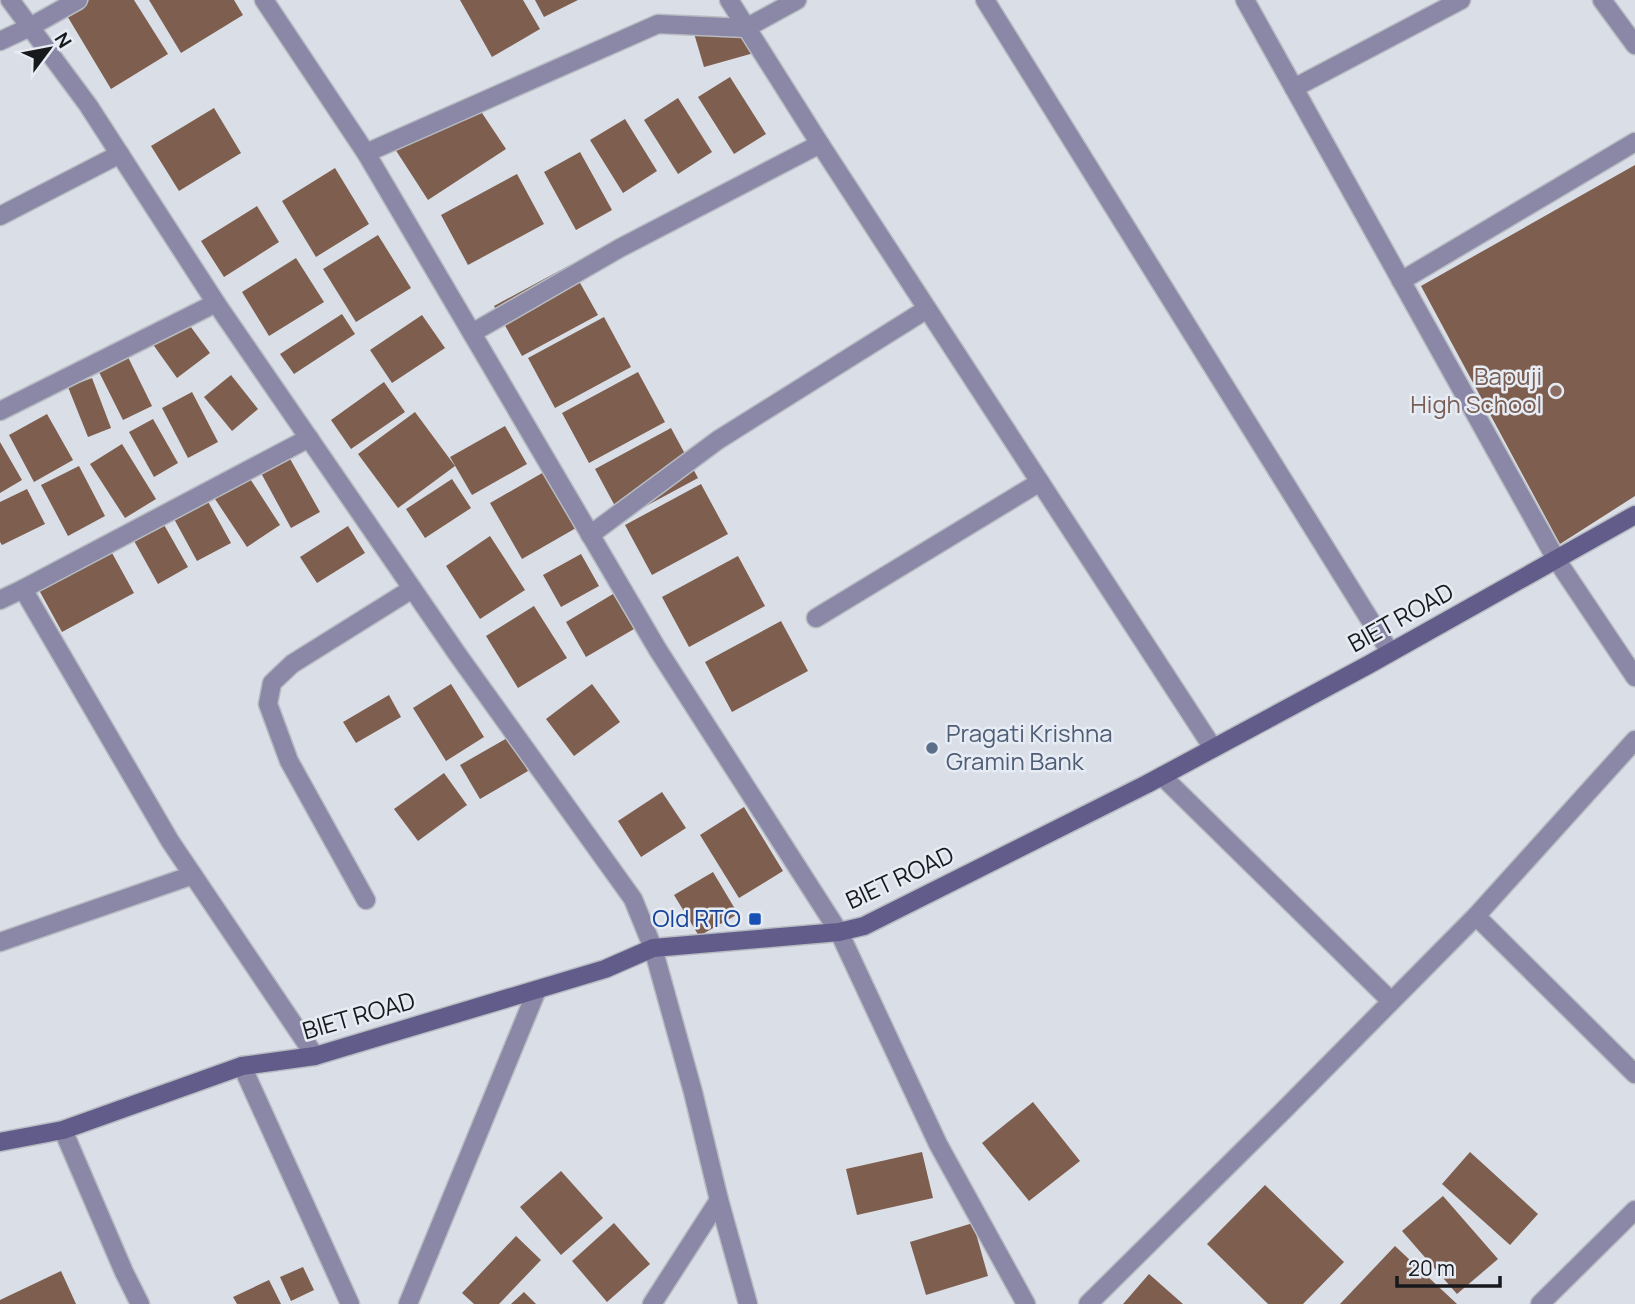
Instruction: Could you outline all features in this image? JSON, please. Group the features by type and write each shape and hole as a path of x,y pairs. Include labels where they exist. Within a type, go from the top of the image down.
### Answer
{"street":[{"path":"10,0 88,105 216,303 412,589 633,899 653,948 748,1304"},
{"path":"0,41 78,0"},
{"path":"264,0 366,153 657,650 839,932 938,1144 1026,1304"},
{"path":"729,0 1213,748"},
{"path":"366,153 658,24 746,28 797,0"},
{"path":"985,0 1390,652"},
{"path":"1245,0 1556,559 1635,677"},
{"path":"1294,88 1461,0"},
{"path":"1602,0 1635,46"},
{"path":"1401,281 1635,142"},
{"path":"472,333 620,248 820,144"},
{"path":"0,216 120,154"},
{"path":"0,411 216,303"},
{"path":"590,535 718,440 927,309"},
{"path":"0,600 309,438"},
{"path":"816,618 1040,482"},
{"name":"BIET ROAD","path":"0,1142 63,1130 242,1066 315,1056 605,969 653,948 839,932 864,926 1162,776 1635,515"},
{"path":"23,589 170,841 315,1056"},
{"path":"366,900 289,761 268,704 272,683 292,664 412,589"},
{"path":"1088,1304 1476,916 1635,740"},
{"path":"1162,776 1391,1001"},
{"path":"0,943 193,875"},
{"path":"1476,916 1635,1074"},
{"path":"408,1304 537,990"},
{"path":"242,1066 351,1304"},
{"path":"63,1130 140,1304"},
{"path":"652,1304 719,1200"},
{"path":"1540,1304 1635,1210"}],"building":[{"path":"89,0 134,0 168,54 111,89 66,14"},
{"path":"149,0 234,0 243,15 181,53"},
{"path":"460,0 523,0 540,29 492,57"},
{"path":"535,0 578,0 544,17"},
{"path":"751,14 761,51 704,67 693,30"},
{"path":"730,77 766,134 734,154 698,97"},
{"path":"472,98 506,149 428,200 395,149"},
{"path":"678,98 712,152 678,174 644,120"},
{"path":"214,108 241,153 179,191 151,146"},
{"path":"625,119 657,171 623,193 590,140"},
{"path":"580,152 612,210 576,230 544,172"},
{"name":"Bapuji High School","path":"1635,165 1635,496 1560,544 1421,286"},
{"path":"335,168 369,224 316,257 282,201"},
{"path":"517,174 544,224 468,265 441,215"},
{"path":"257,206 279,242 224,277 201,241"},
{"path":"378,235 411,288 356,322 323,269"},
{"path":"296,258 324,302 269,336 242,292"},
{"path":"570,265 598,315 522,356 494,306"},
{"path":"342,314 355,334 294,374 280,354"},
{"path":"422,315 445,348 392,383 370,350"},
{"path":"604,317 631,367 555,408 528,358"},
{"path":"185,319 210,353 177,378 152,343"},
{"path":"127,355 152,406 123,420 98,370"},
{"path":"638,372 665,422 589,463 562,413"},
{"path":"231,375 258,409 232,431 204,397"},
{"path":"92,378 111,428 88,437 68,387"},
{"path":"384,382 405,412 351,449 331,420"},
{"path":"192,392 218,442 188,458 162,408"},
{"path":"415,412 455,466 398,508 358,454"},
{"path":"47,414 73,460 34,482 9,435"},
{"path":"153,419 178,463 154,477 129,432"},
{"path":"505,426 527,464 472,495 450,457"},
{"path":"671,428 698,478 622,519 595,469"},
{"path":"0,442 22,480 0,493"},
{"path":"122,444 156,499 125,518 90,464"},
{"path":"289,457 320,512 291,528 261,473"},
{"path":"79,466 105,516 68,536 41,485"},
{"path":"544,472 576,528 522,559 490,503"},
{"path":"247,474 280,525 247,547 213,496"},
{"path":"452,479 471,508 425,538 406,509"},
{"path":"701,484 728,534 652,575 625,525"},
{"path":"27,489 45,524 2,545 0,502"},
{"path":"206,498 231,543 197,561 173,517"},
{"path":"163,523 188,567 158,584 133,539"},
{"path":"348,526 365,553 317,583 300,557"},
{"path":"490,536 525,590 480,619 446,566"},
{"path":"106,542 134,593 62,632 34,581"},
{"path":"581,554 599,586 561,607 543,575"},
{"path":"738,556 765,606 689,647 662,597"},
{"path":"613,594 634,629 586,657 566,622"},
{"path":"534,606 567,658 518,688 486,636"},
{"path":"781,621 808,671 732,712 705,662"},
{"path":"451,684 484,737 446,761 413,708"},
{"path":"592,684 620,722 574,756 546,719"},
{"path":"389,695 401,717 356,743 343,722"},
{"path":"509,737 528,771 480,799 460,765"},
{"path":"444,773 467,805 418,841 394,809"},
{"path":"662,792 686,828 641,857 618,821"},
{"path":"744,807 783,871 739,898 700,835"},
{"path":"713,872 738,914 699,936 674,895"},
{"path":"1033,1102 1080,1161 1029,1201 982,1143"},
{"path":"922,1152 933,1198 857,1215 846,1169"},
{"path":"1470,1152 1538,1214 1510,1245 1442,1184"},
{"path":"561,1171 603,1218 561,1255 520,1207"},
{"path":"1265,1185 1344,1262 1303,1304 1268,1304 1207,1244"},
{"path":"1443,1196 1498,1259 1457,1294 1402,1231"},
{"path":"614,1223 650,1264 607,1302 572,1261"},
{"path":"973,1223 988,1276 926,1295 910,1242"},
{"path":"516,1236 541,1260 499,1304 474,1304 462,1293"},
{"path":"1395,1246 1457,1304 1340,1304"},
{"path":"303,1267 314,1290 291,1301 280,1277"},
{"path":"61,1271 76,1304 0,1304 0,1300"},
{"path":"1149,1274 1183,1304 1123,1304"},
{"path":"269,1280 281,1304 237,1304 233,1297"},
{"path":"524,1292 536,1304 511,1304"}],"place":[{"name":"Bapuji High School","path":"1556,391"},
{"name":"Pragati Krishna Gramin Bank","path":"932,748"},
{"name":"Old RTO","path":"755,919"}]}
